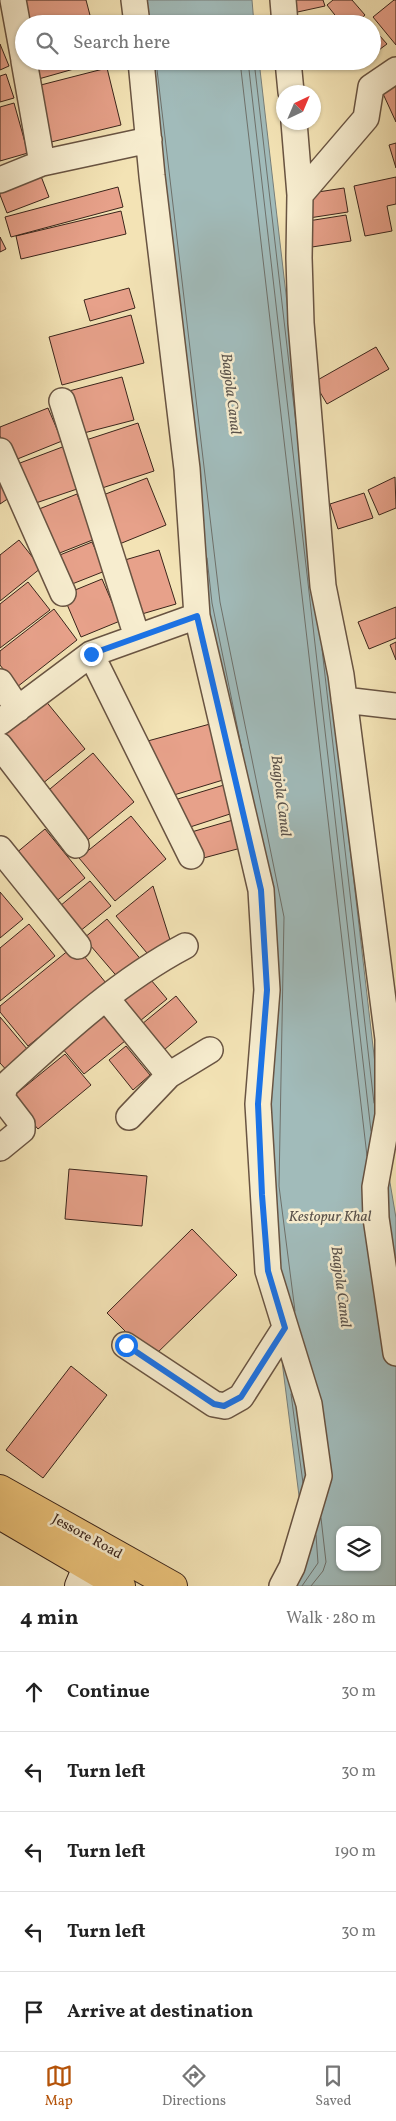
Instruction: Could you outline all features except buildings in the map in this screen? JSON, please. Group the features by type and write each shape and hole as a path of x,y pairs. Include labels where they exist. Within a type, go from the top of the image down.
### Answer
{"main road":[{"name":"Jessore Road","path":"0,1489 87,1564 171,1585"},
{"path":"0,1515 87,1564 121,1586"}],"street":[{"path":"13,0 16,15"},
{"path":"134,0 136,15"},
{"path":"283,0 284,15"},
{"path":"26,70 42,163"},
{"path":"142,70 186,469 197,616 261,890 267,990 258,1104 268,1271 309,1404 318,1476 292,1567 282,1586"},
{"path":"289,70 290,85"},
{"path":"300,195 366,118 371,87 396,70"},
{"path":"295,130 300,195 301,323 323,586 344,700 388,1040 388,1115 376,1187 376,1202 396,1353"},
{"path":"0,180 42,163 149,140"},
{"path":"62,401 137,637"},
{"path":"0,451 63,593"},
{"path":"0,682 9,716 91,654 197,616"},
{"path":"91,654 191,856"},
{"path":"344,700 396,706"},
{"path":"0,746 76,845"},
{"path":"0,849 78,946"},
{"path":"0,1148 22,1130 22,1124 2,1098 4,1086 106,998 154,962 185,946"},
{"path":"106,998 169,1075"},
{"path":"129,1117 169,1075 210,1050"},
{"path":"126,1345 214,1404 224,1406 241,1397 285,1328"}],"water":[{"path":"130,0 252,0 253,15 131,15"},
{"name":"Kestopur Khal","path":"138,70 260,70 386,1159 396,1218 396,1586 287,1586 307,1559 260,1187 266,920 201,605"}],"route":[{"path":"91,654 197,616 261,890 267,990 258,1104 262,1195 268,1271 285,1328 241,1397 232,1404 224,1406 214,1404 126,1345"}],"water label":[{"name":"Bagjola Canal","path":"230,394"},
{"name":"Bagjola Canal","path":"280,796"},
{"name":"Bagjola Canal","path":"340,1287"}]}
